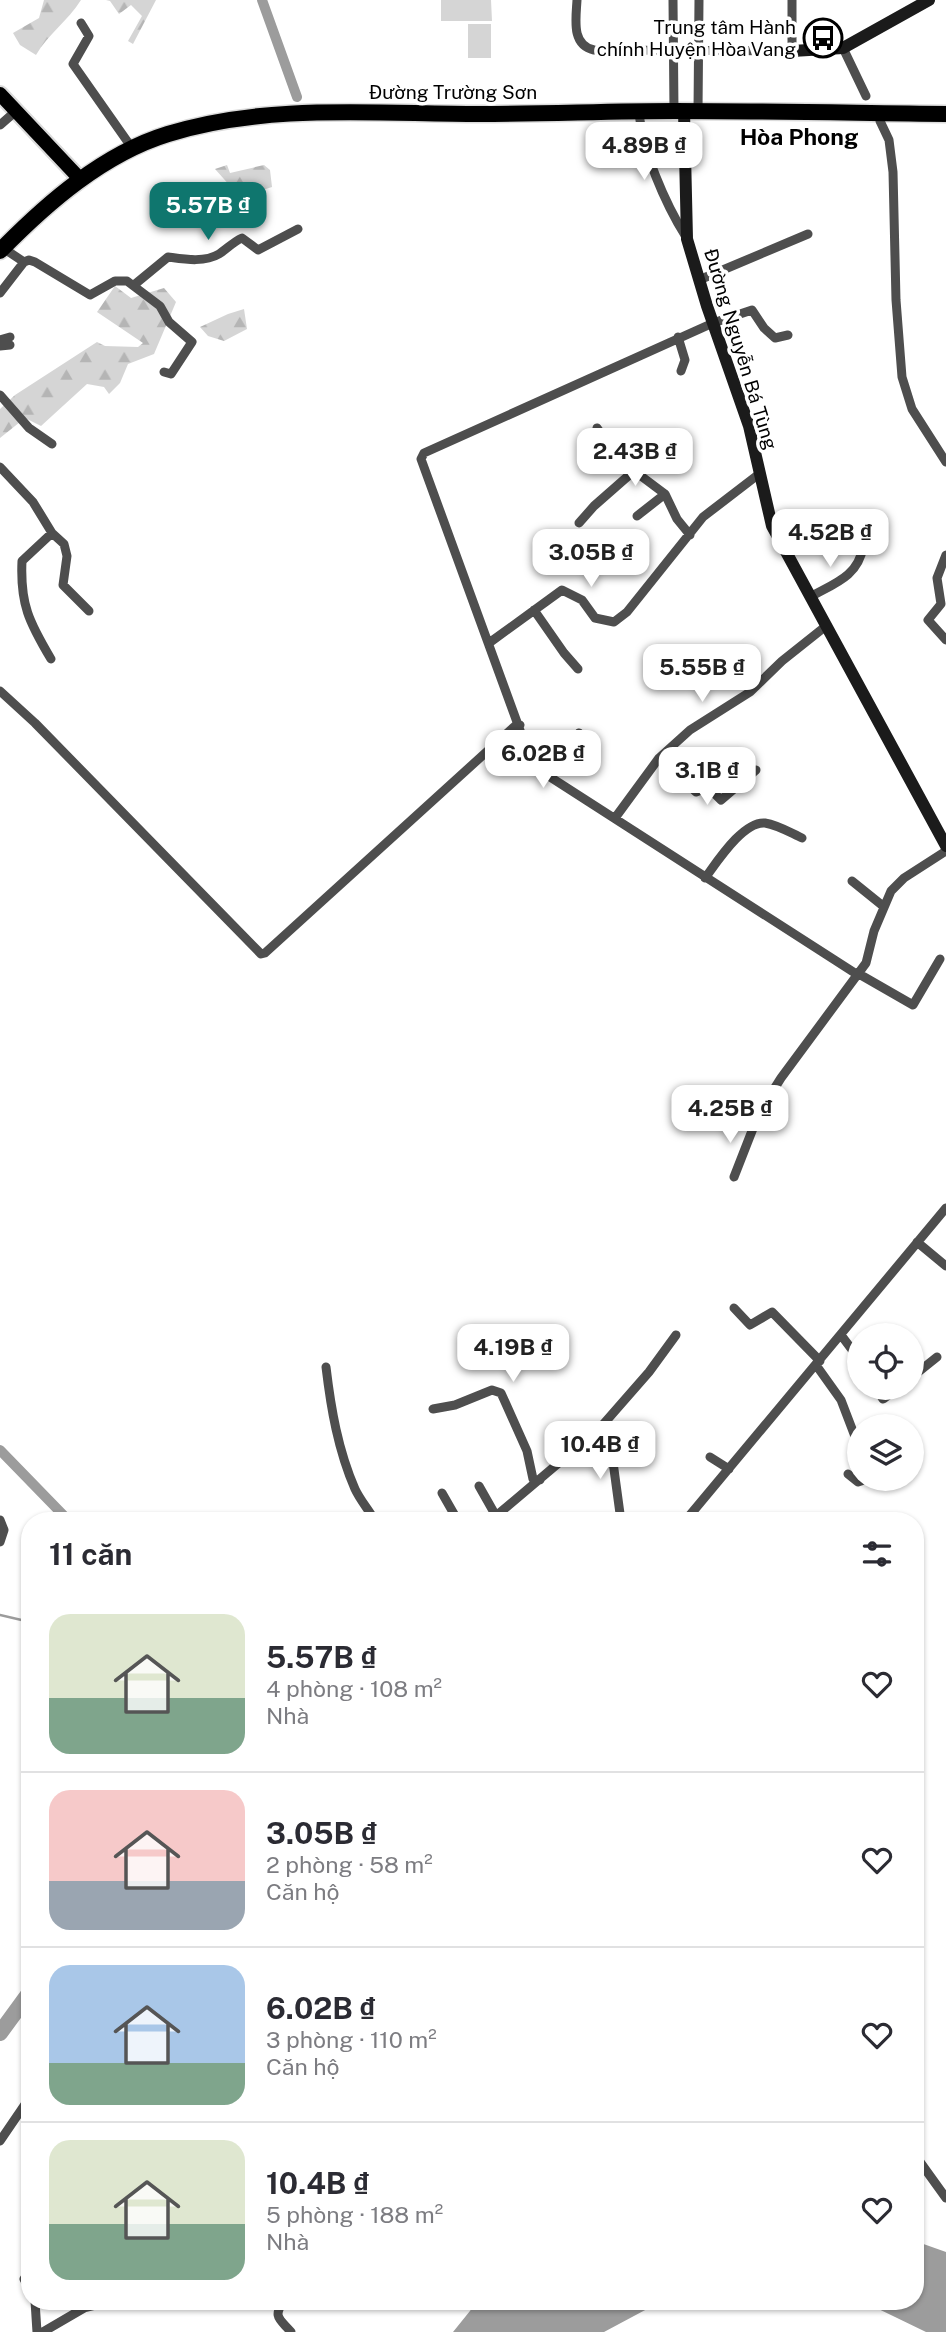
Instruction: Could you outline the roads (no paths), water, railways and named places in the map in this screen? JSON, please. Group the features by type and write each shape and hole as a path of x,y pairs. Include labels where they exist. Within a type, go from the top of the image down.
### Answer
{"highway":[{"name":"Đường Trường Sơn","path":"2,250 46,207 81,180 132,148 166,134 221,121 361,112 685,111 946,114"}],"main road":[{"path":"792,51 843,48 929,0"},
{"path":"0,94 81,180"},
{"name":"Đường Nguyễn Bá Tùng","path":"685,111 687,239 713,323 738,390 772,526 946,849"}],"street":[{"path":"577,0 576,32 579,42 594,51 792,51 792,0"},
{"path":"673,0 673,50 685,111"},
{"path":"685,111 699,49 699,0"},
{"path":"81,23 89,36 73,64 132,148"},
{"path":"843,48 866,96"},
{"path":"0,125 16,111"},
{"path":"639,111 640,126 668,204 687,239"},
{"path":"880,121 889,140 892,172 896,300 904,385 912,409 946,462"},
{"path":"134,285 168,257 198,260 209,258 242,238 258,250 298,229"},
{"path":"699,280 808,234"},
{"path":"2,250 24,262"},
{"path":"0,293 24,262 29,260 90,295 120,280 134,285 160,306 169,322 190,337 192,342 171,374 164,372"},
{"path":"788,335 775,338 764,328 752,310 678,337 468,431 421,455 533,766 705,878 858,974 913,1005 940,959"},
{"path":"678,337 685,360 681,371"},
{"path":"0,395 29,428 52,444"},
{"path":"597,428 621,461 665,494 677,519 690,535"},
{"path":"590,460 610,446"},
{"path":"0,467 33,502 52,533 64,544 66,551 63,585 89,611"},
{"path":"579,523 635,470"},
{"path":"489,643 562,590 582,600 595,618 614,622 627,612 712,509 759,474"},
{"path":"637,516 665,494"},
{"path":"51,659 24,605 21,583 22,561 52,533"},
{"path":"810,597 853,571 860,561 863,547"},
{"path":"946,555 937,578 942,604 928,620 946,640"},
{"path":"534,610 578,669"},
{"path":"615,818 660,758 696,725 750,692 782,661 826,626"},
{"path":"0,691 35,723 261,954 384,847 514,726 520,725"},
{"path":"548,776 579,733"},
{"path":"562,756 577,766"},
{"path":"660,758 696,792 708,787 720,800 756,770"},
{"path":"705,878 742,832 754,825 762,822 771,824 802,838"},
{"path":"734,1177 760,1113 781,1079 866,964 883,906 891,891 904,878 946,849"},
{"path":"852,881 883,906"},
{"path":"693,1512 946,1208"},
{"path":"917,1242 946,1266"},
{"path":"734,1308 750,1325 772,1311 818,1363 841,1400 847,1416"},
{"path":"500,1512 596,1432 676,1335"},
{"path":"841,1335 847,1343"},
{"path":"924,1367 937,1357"},
{"path":"326,1367 330,1405 340,1446 356,1491 369,1512"},
{"path":"433,1409 455,1405 492,1390 501,1393 527,1451 533,1479 540,1480"},
{"path":"596,1432 613,1462 620,1512"},
{"path":"710,1457 729,1469"},
{"path":"479,1486 490,1512"},
{"path":"442,1493 453,1512"},
{"path":"0,1520 4,1530 0,1542"},
{"path":"0,2141 21,2110"},
{"path":"924,2167 946,2198"},
{"path":"36,2310 37,2332"},
{"path":"43,2332 81,2310"},
{"path":"277,2310 277,2315 290,2332"}],"waterway":[{"path":"262,0 297,97"},
{"path":"0,1450 60,1512"},
{"path":"0,1615 21,1620"},
{"path":"0,2033 21,2004"}],"place":[{"name":"Trung tâm Hành chính Huyện Hòa Vang","path":"823,38"}],"district":[{"name":"Hòa Phong","path":"799,137"}]}
